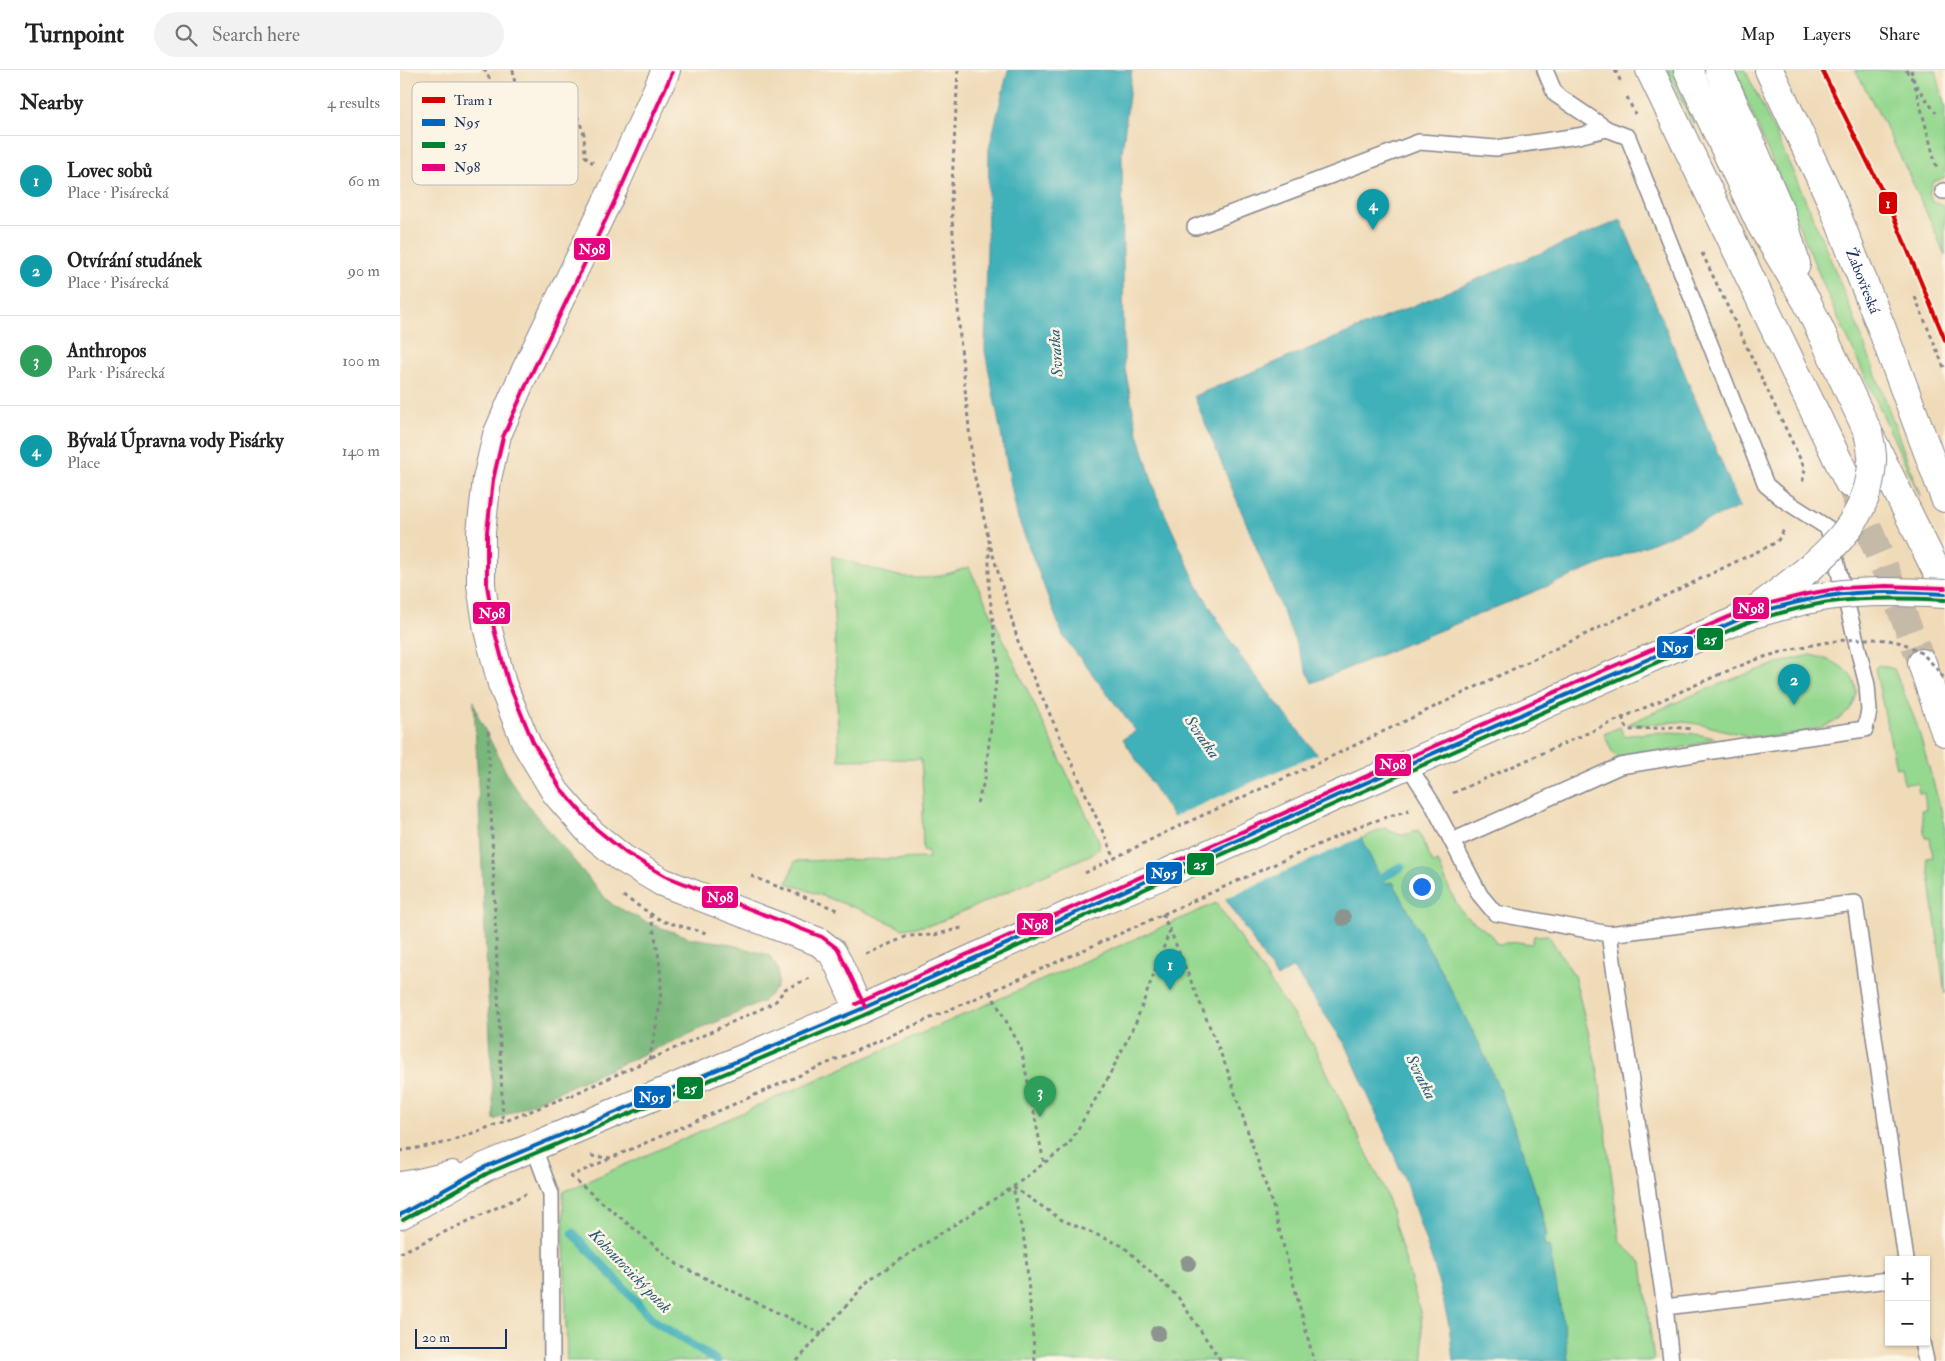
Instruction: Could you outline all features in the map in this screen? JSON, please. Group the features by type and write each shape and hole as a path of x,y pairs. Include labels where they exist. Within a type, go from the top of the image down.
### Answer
{"main road":[{"path":"1650,70 1849,483"},
{"path":"1688,70 1760,223 1807,302 1868,432 1945,588"},
{"path":"1719,70 1781,213 1807,302"},
{"name":"Žabovřeská","path":"1770,70 1833,207 1882,328 1945,498"},
{"path":"662,71 614,187 522,378 497,435 487,479 481,532 481,585 488,630 502,684 527,745 556,793 591,833 622,858 662,882 819,942 832,952 859,1010"},
{"path":"1749,614 1829,552 1851,525 1866,498 1870,481 1872,461 1868,432"},
{"path":"400,1186 485,1167 534,1148 679,1084 859,1010 1093,904 1167,873 1749,614 1807,599 1852,593 1900,592 1945,594"},
{"path":"1922,663 1945,732"},
{"path":"400,1215 485,1167"}],"lane":[{"path":"1452,841 1620,766 1865,729 1868,711 1867,685 1828,528 1784,500 1766,485 1628,137 1606,129 1556,94 1545,70"},
{"path":"1195,227 1419,142 1496,148 1578,136 1606,129"},
{"path":"1408,765 1432,803 1480,895 1495,913 1609,934 1855,902 1905,1256"},
{"path":"1609,934 1665,1307 1671,1361"},
{"path":"534,1148 550,1194 552,1361"},
{"path":"1665,1307 1885,1280"},
{"path":"1923,1346 1926,1361"}],"path":[{"path":"483,70 487,72 490,82"},
{"path":"958,70 950,203 960,338 973,469 989,541 1020,648 1115,859 1164,833 1322,761 1777,542 1797,507 1805,470 1698,246"},
{"path":"1615,70 1623,87"},
{"path":"1906,70 1936,113"},
{"path":"1911,70 1944,191"},
{"path":"1626,95 1638,121"},
{"path":"578,118 584,134 585,156 597,166"},
{"path":"1915,297 1945,370"},
{"path":"977,803 986,778 998,663 989,589 989,541"},
{"path":"400,1253 516,1198 571,1177 1362,825 1432,803 1718,675 1772,654 1845,640 1882,639 1914,648 1937,667 1945,680"},
{"path":"488,725 503,1122"},
{"path":"751,876 840,911"},
{"path":"623,896 662,921 706,933"},
{"path":"649,1060 659,1012 661,986 660,964 650,913"},
{"path":"1162,914 1227,1069 1274,1210 1314,1361"},
{"path":"785,989 908,936 934,935 965,927"},
{"path":"797,1361 870,1279 1013,1187 1069,1144 1108,1078 1136,1022 1170,930"},
{"path":"992,991 1021,1048 1044,1163"},
{"path":"400,1151 445,1143 574,1094"},
{"path":"534,1148 678,1265 822,1334"},
{"path":"582,1154 611,1158"},
{"path":"1013,1187 1026,1245 1035,1361"},
{"path":"1013,1187 1062,1220 1123,1246 1178,1297 1221,1361"}],"green space":[{"path":"1667,70 1675,70 1699,120 1693,124"},
{"path":"1734,70 1745,70 1794,174 1839,280 1920,496 1829,298"},
{"path":"1855,70 1936,70 1945,108 1945,177 1934,182 1930,194 1933,202 1945,206 1945,255 1903,161"},
{"path":"832,556 876,570 910,578 933,577 969,567 1099,841 1099,849 1092,854 935,924 903,929 864,911 787,883 795,861 929,858 928,851 923,851 922,812 924,811 921,759 839,760"},
{"path":"1810,655 1830,661 1844,669 1853,679 1856,691 1854,703 1846,714 1832,723 1796,734 1762,737 1689,723 1628,724 1740,676"},
{"path":"1879,665 1894,669 1917,725 1945,824 1945,994 1927,858 1933,857 1930,838 1925,838 1921,810 1926,809 1924,793 1919,793 1917,783 1904,784 1901,767 1896,768 1875,668"},
{"path":"474,701 478,716 510,780 534,813 606,899 613,905 648,923 691,938 725,943 769,955 778,969 776,988 764,1001 494,1120"},
{"path":"1620,727 1624,736 1670,732 1715,738 1691,746 1652,754 1652,751 1621,759 1613,754 1604,734"},
{"path":"1385,828 1400,835 1418,830 1433,864 1438,862 1460,909 1491,935 1497,944 1518,942 1532,944 1534,936 1548,935 1574,975 1598,1071 1620,1241 1642,1263 1654,1361 1568,1361 1565,1333 1549,1247 1545,1247 1543,1236 1547,1235 1540,1205 1516,1132 1478,1041 1381,878 1360,839"},
{"path":"1216,903 1313,1044 1385,1190 1421,1315 1424,1361 567,1361 563,1192"}],"water":[{"name":"Svratka","path":"1008,70 1132,70 1122,153 1124,364 1137,430 1156,494 1197,585 1240,656 1322,761 1381,878 1384,883 1393,882 1488,1063 1526,1161 1541,1211 1547,1236 1543,1237 1545,1247 1549,1246 1565,1333 1568,1361 1453,1361 1449,1325 1436,1272 1405,1180 1347,1047 1293,968 1277,978 1123,739 1136,731 1063,636 1017,516 985,351 989,149"},
{"path":"1621,220 1740,507 1312,683 1194,396"}],"pier":[{"path":"1319,753 1362,837 1224,899 1171,818"}],"waterway":[{"path":"1381,878 1401,867"},
{"name":"Kohoutovický potok","path":"573,1233 653,1320 717,1361"}],"tunnel":[{"path":"1852,489 1922,663"}],"tram line":[{"name":"1","path":"1822,70 1888,203 1945,340"}],"transit line":[{"name":"N98","path":"672,73 620,190 503,437 493,480 487,532 487,585 494,629 508,682 533,742 561,789 595,828 626,853 665,876 822,937 838,949 865,1007"},
{"name":"N98","path":"856,1004 1600,672 1747,609 1807,594 1842,588 1886,586 1945,588"},
{"name":"N95","path":"400,1215 485,1167 859,1010 1338,795 1749,615 1788,604 1843,594 1886,592 1945,594"},
{"name":"25","path":"403,1220 488,1173 862,1016 1341,801 1751,621 1790,610 1844,600 1887,598 1945,600"}],"place":[{"name":"Bývalá Úpravna vody Pisárky","path":"1373,230"},
{"name":"Otvírání studánek","path":"1794,705"},
{"name":"Lovec sobů","path":"1170,990"},
{"name":"Anthropos","path":"1040,1117"}]}
